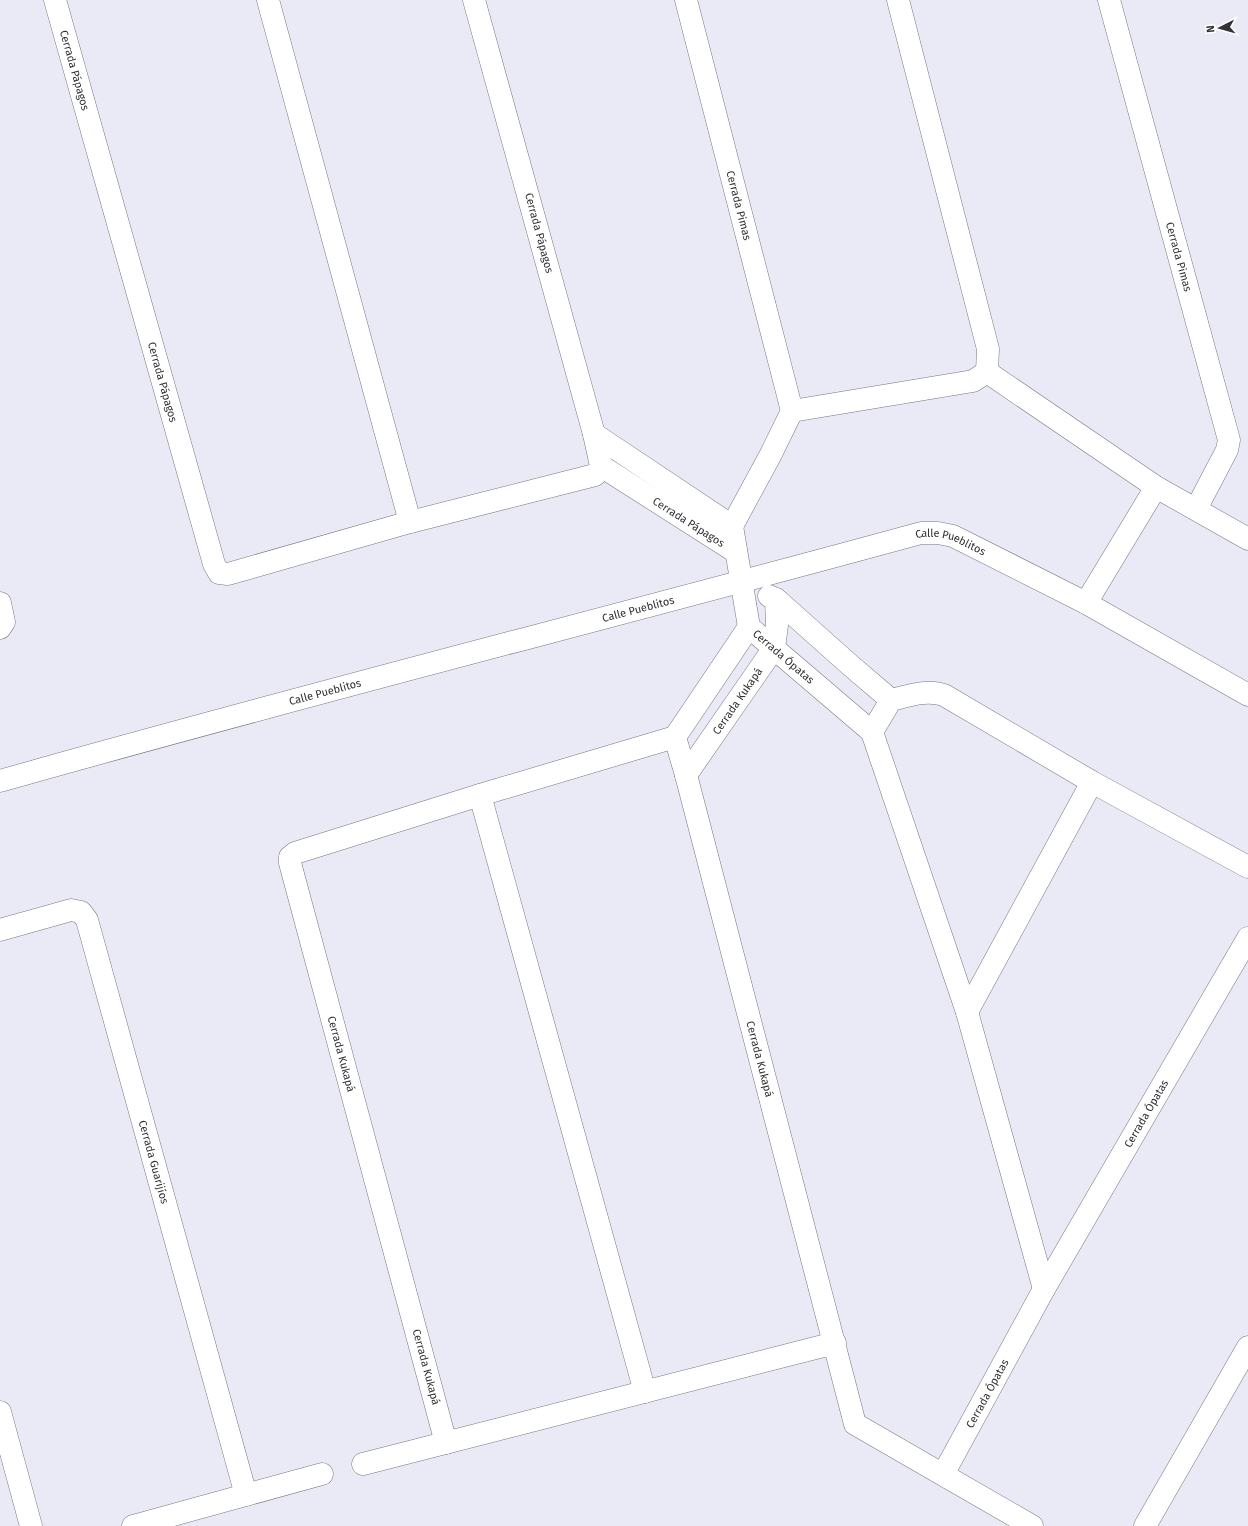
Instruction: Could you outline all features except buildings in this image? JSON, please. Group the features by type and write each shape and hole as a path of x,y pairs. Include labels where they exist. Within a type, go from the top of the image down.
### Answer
{"street":[{"name":"Cerrada Pápagos","path":"55,0 214,564 220,573 228,574 410,522 595,475 599,471 601,466 594,434 474,0"},
{"path":"268,0 410,522"},
{"name":"Cerrada Pimas","path":"686,0 792,411"},
{"path":"898,0 988,349 987,372"},
{"name":"Cerrada Pimas","path":"1109,0 1228,440 1227,450 1196,509"},
{"path":"594,434 732,526 771,454 792,411 973,381 987,372"},
{"path":"987,372 1156,487 1248,539"},
{"name":"Cerrada Pápagos","path":"601,466 736,552"},
{"path":"1086,603 1156,487"},
{"name":"Cerrada Pápagos","path":"732,526 741,582"},
{"name":"Calle Pueblitos","path":"0,781 174,732 921,533 938,533 953,536 1086,603 1248,695"},
{"path":"741,582 776,599 850,666 891,700"},
{"name":"Cerrada Ópatas","path":"741,582 749,627 872,732"},
{"name":"Cerrada Kukapá","path":"686,774 774,648 777,625 776,599"},
{"path":"0,603 4,622 0,628"},
{"path":"675,737 749,627"},
{"path":"1044,1290 967,1012 872,732 891,700 926,692 936,692 944,695 1092,782 1248,867"},
{"name":"Cerrada Kukapá","path":"446,1443 292,871 290,857 295,853 480,795 675,737 686,774 855,1424 947,1477"},
{"path":"967,1012 1092,782"},
{"path":"480,795 645,1392"},
{"name":"Cerrada Guarijíos","path":"0,930 71,910 81,912 87,920 246,1495"},
{"name":"Cerrada Ópatas","path":"947,1477 946,1470 1044,1290 1248,938"},
{"path":"363,1464 834,1343"},
{"path":"1145,1526 1248,1347"},
{"path":"0,1412 31,1526"},
{"path":"133,1526 322,1474"},
{"path":"947,1477 1032,1526"}]}
